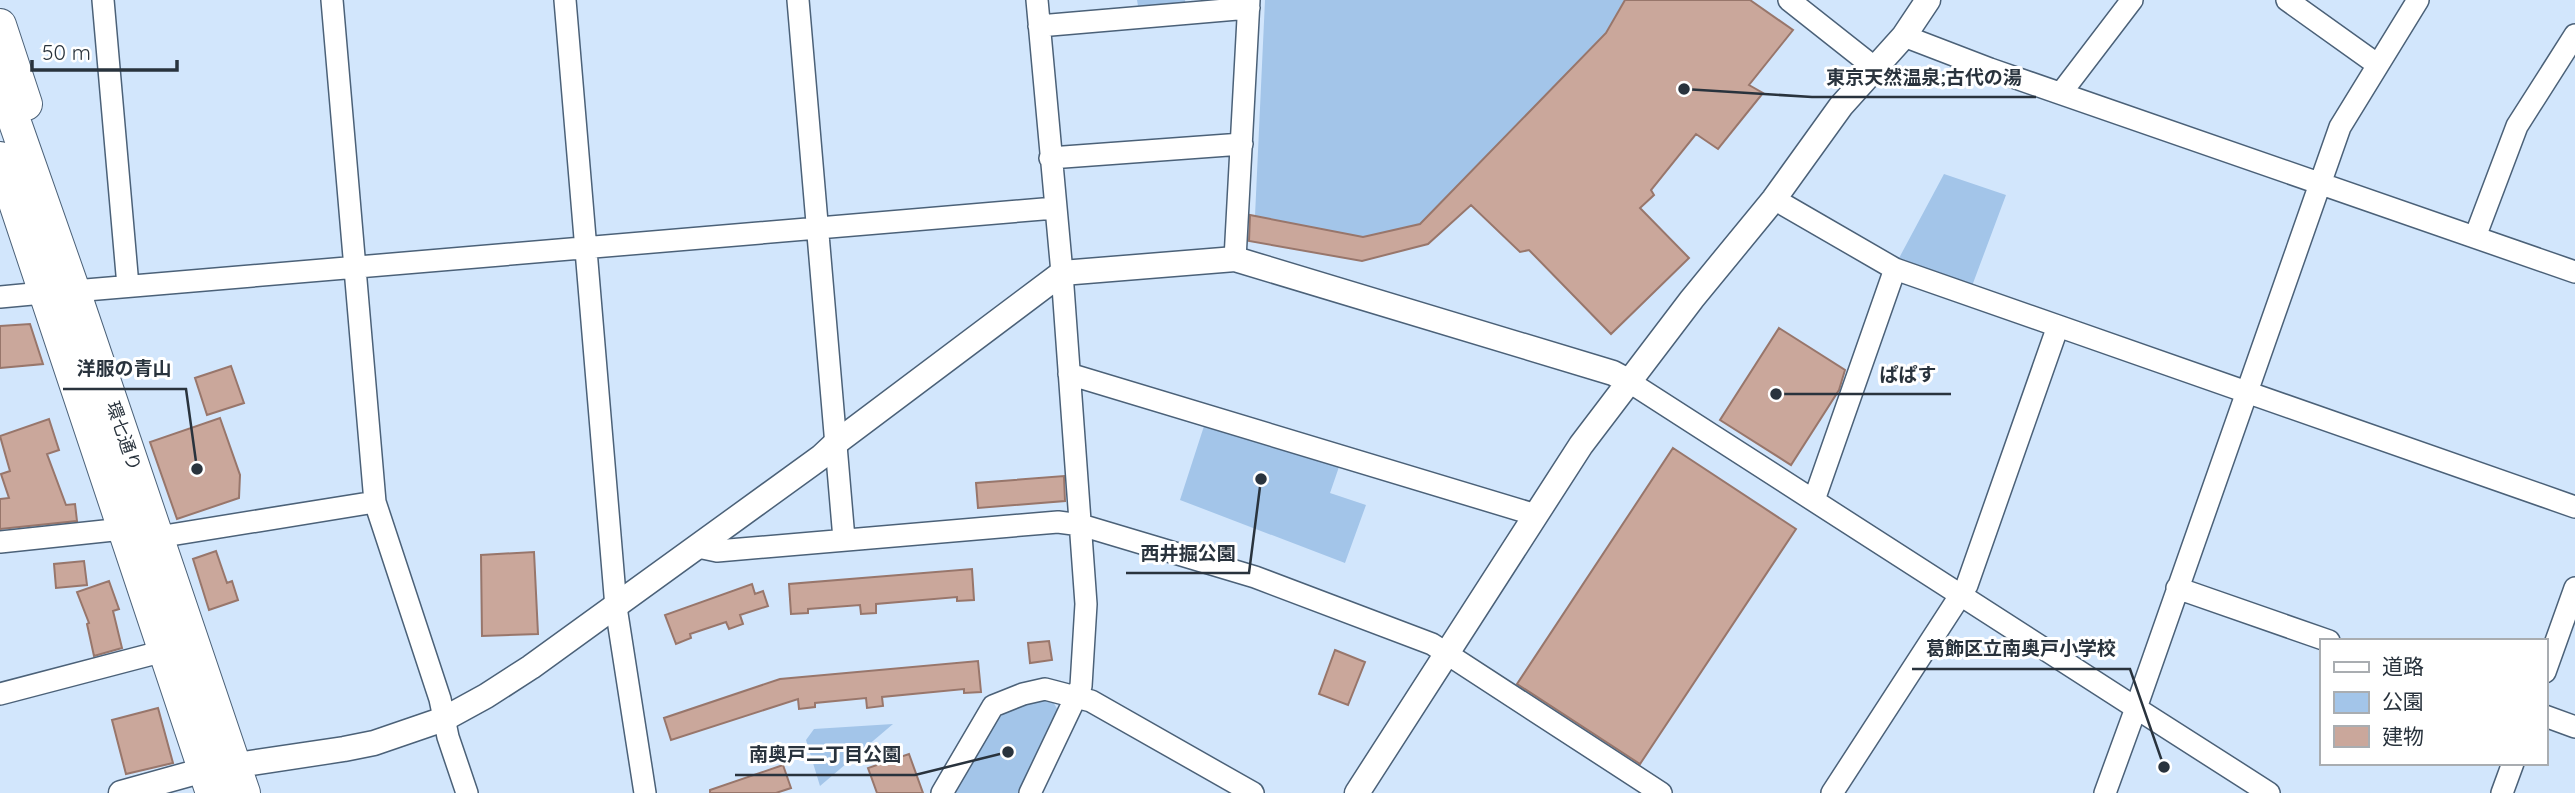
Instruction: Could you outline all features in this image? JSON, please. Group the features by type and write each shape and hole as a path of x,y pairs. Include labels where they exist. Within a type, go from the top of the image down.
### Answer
{"main road":[{"path":"0,25 52,183 23,216"},
{"name":"環七通り","path":"0,80 23,216"},
{"name":"環七通り","path":"0,158 23,216 59,292 158,537 223,780"},
{"name":"環七通り","path":"59,292 123,529 163,651 223,780"}],"street":[{"path":"103,0 128,286"},
{"path":"332,0 375,502 467,793"},
{"path":"565,0 616,607 645,793"},
{"path":"798,0 844,539"},
{"path":"1030,793 1082,686 1086,604 1062,274 1037,0"},
{"path":"1789,0 1875,68"},
{"path":"1357,793 1581,445 1628,381 1774,199 1841,106 1904,36 1928,0"},
{"path":"2061,93 2132,0"},
{"path":"2287,0 2378,65"},
{"path":"2105,793 2340,127 2418,0"},
{"path":"1040,26 1249,4 1235,259"},
{"path":"1904,36 2575,272"},
{"path":"2475,237 2517,126 2575,36"},
{"path":"1050,158 1242,144"},
{"path":"1774,199 1895,269 2575,507"},
{"path":"0,297 1055,208"},
{"path":"121,793 223,780 403,734 444,719 486,696 616,607 821,457 837,442 1062,274 1235,259 1600,369 1628,381 2269,793"},
{"path":"1814,500 1895,269"},
{"path":"1832,793 1967,585 2058,327"},
{"path":"1069,374 1536,515"},
{"path":"158,537 375,502"},
{"path":"698,547 717,551 1058,522 1081,525 1255,577 1432,644 1661,793"},
{"path":"0,542 123,529"},
{"path":"2177,588 2323,639"},
{"path":"2547,666 2575,588"},
{"path":"0,694 163,651"},
{"path":"942,793 993,706 1035,690 1054,690 1091,702 1253,793"},
{"path":"2547,717 2575,727"},
{"path":"2502,793 2512,765"}],"green space":[{"path":"1137,0 1185,0 1186,8 1139,12"},
{"path":"1265,0 1625,0 1606,33 1420,224 1363,237 1255,216"},
{"path":"1944,174 2006,195 1972,286 1898,260"},
{"path":"1205,423 1340,464 1330,493 1366,505 1345,563 1180,500"},
{"path":"1052,700 1059,712 1018,793 952,793 984,736 1000,717 1019,705"},
{"path":"893,724 820,786 806,740 814,729"}],"building":[{"path":"1625,0 1750,0 1793,30 1749,85 1763,93 1718,149 1696,134 1651,190 1654,195 1640,208 1689,258 1611,334 1529,250 1520,252 1471,205 1428,244 1362,261 1249,241 1250,215 1363,237 1420,224 1606,33"},
{"path":"30,324 43,364 0,368 0,326"},
{"path":"1779,328 1845,370 1839,390 1791,465 1720,420"},
{"path":"231,366 244,403 207,415 195,378"},
{"path":"220,418 240,475 239,498 177,519 150,442"},
{"path":"49,419 59,450 47,454 66,505 75,504 77,521 0,529 0,499 9,498 1,474 10,471 0,436"},
{"path":"1673,448 1796,529 1640,764 1517,684"},
{"path":"1064,476 1065,501 978,508 976,483"},
{"path":"216,551 227,583 232,581 238,600 209,610 193,559"},
{"path":"534,552 538,634 482,636 481,555"},
{"path":"84,561 87,585 56,588 54,564"},
{"path":"972,569 974,600 957,601 957,597 876,604 876,613 861,614 860,605 808,609 808,613 791,614 789,584"},
{"path":"109,581 119,609 113,611 122,648 94,656 87,624 89,623 77,592"},
{"path":"752,584 755,594 763,591 768,606 740,615 743,624 729,629 726,622 690,634 691,638 676,644 665,615"},
{"path":"1049,641 1052,660 1030,663 1028,643"},
{"path":"1335,650 1365,662 1348,705 1319,694"},
{"path":"978,661 981,692 964,693 964,689 882,697 883,706 867,708 866,698 815,703 815,707 799,709 798,699 671,740 664,718 780,679"},
{"path":"158,708 173,763 126,774 112,720"},
{"path":"909,754 923,793 877,793 868,768"},
{"path":"783,765 791,788 776,793 710,793 710,790"}],"place":[{"name":"東京天然温泉;古代の湯","path":"1684,89"},
{"name":"ぱぱす","path":"1776,394"},
{"name":"洋服の青山","path":"197,469"},
{"name":"西井掘公園","path":"1261,479"},
{"name":"南奥戸二丁目公園","path":"1008,752"},
{"name":"葛飾区立南奥戸小学校","path":"2164,767"}]}
